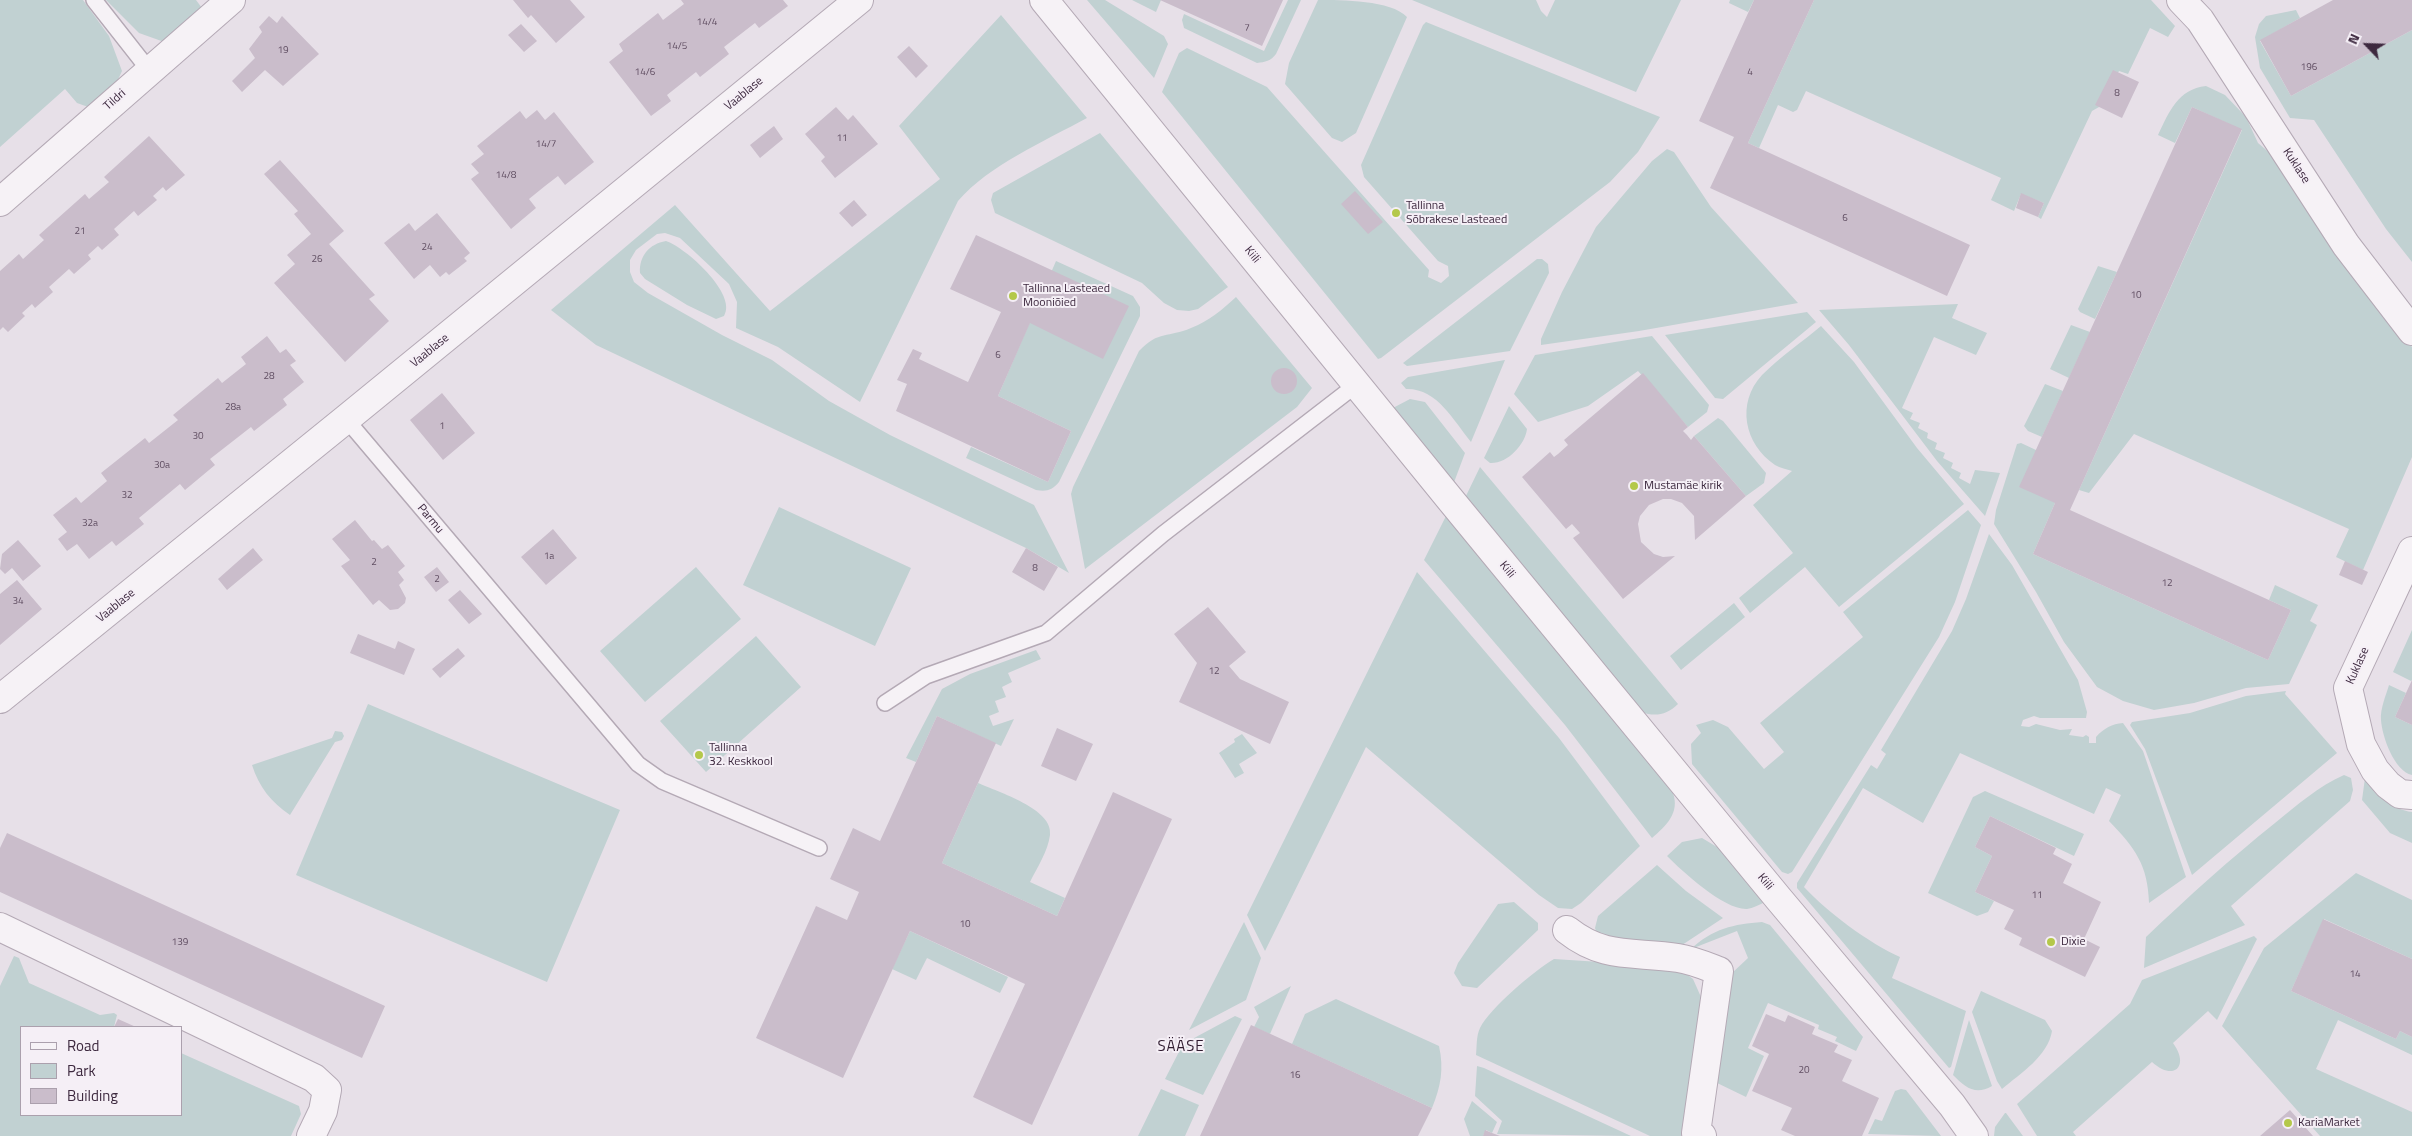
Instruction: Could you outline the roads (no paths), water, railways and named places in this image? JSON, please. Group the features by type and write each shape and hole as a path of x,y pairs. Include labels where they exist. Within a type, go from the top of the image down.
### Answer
{"street":[{"name":"Tildri","path":"0,202 231,0"},
{"name":"Vaablase","path":"0,699 859,0"},
{"name":"Kiili","path":"1044,0 1356,385 1759,876 1952,1105 1969,1134"},
{"name":"Kuklase","path":"2181,0 2200,20 2346,245 2412,331"},
{"name":"Kuklase","path":"2412,551 2348,688 2361,744 2375,770 2388,785 2400,794 2412,796"},
{"path":"0,928 314,1078 327,1090 323,1111 311,1136"},
{"path":"1567,930 1583,942 1604,951 1680,958 1719,971 1696,1133 1702,1136"}],"lane":[{"path":"94,0 149,70"},
{"path":"885,702 926,676 1046,632 1163,534 1356,385"},
{"name":"Parmu","path":"346,419 638,764 662,781 819,848"}],"place":[{"name":"Tallinna Sõbrakese Lasteaed","path":"1396,213"},
{"name":"Tallinna Lasteaed Mooniõied","path":"1013,296"},
{"name":"Mustamäe kirik","path":"1634,486"},
{"name":"Tallinna 32. Keskkool","path":"699,755"},
{"name":"Dixie","path":"2051,942"},
{"name":"KariaMarket","path":"2288,1123"}],"district":[{"name":"SÄÄSE","path":"1181,1047"}]}
